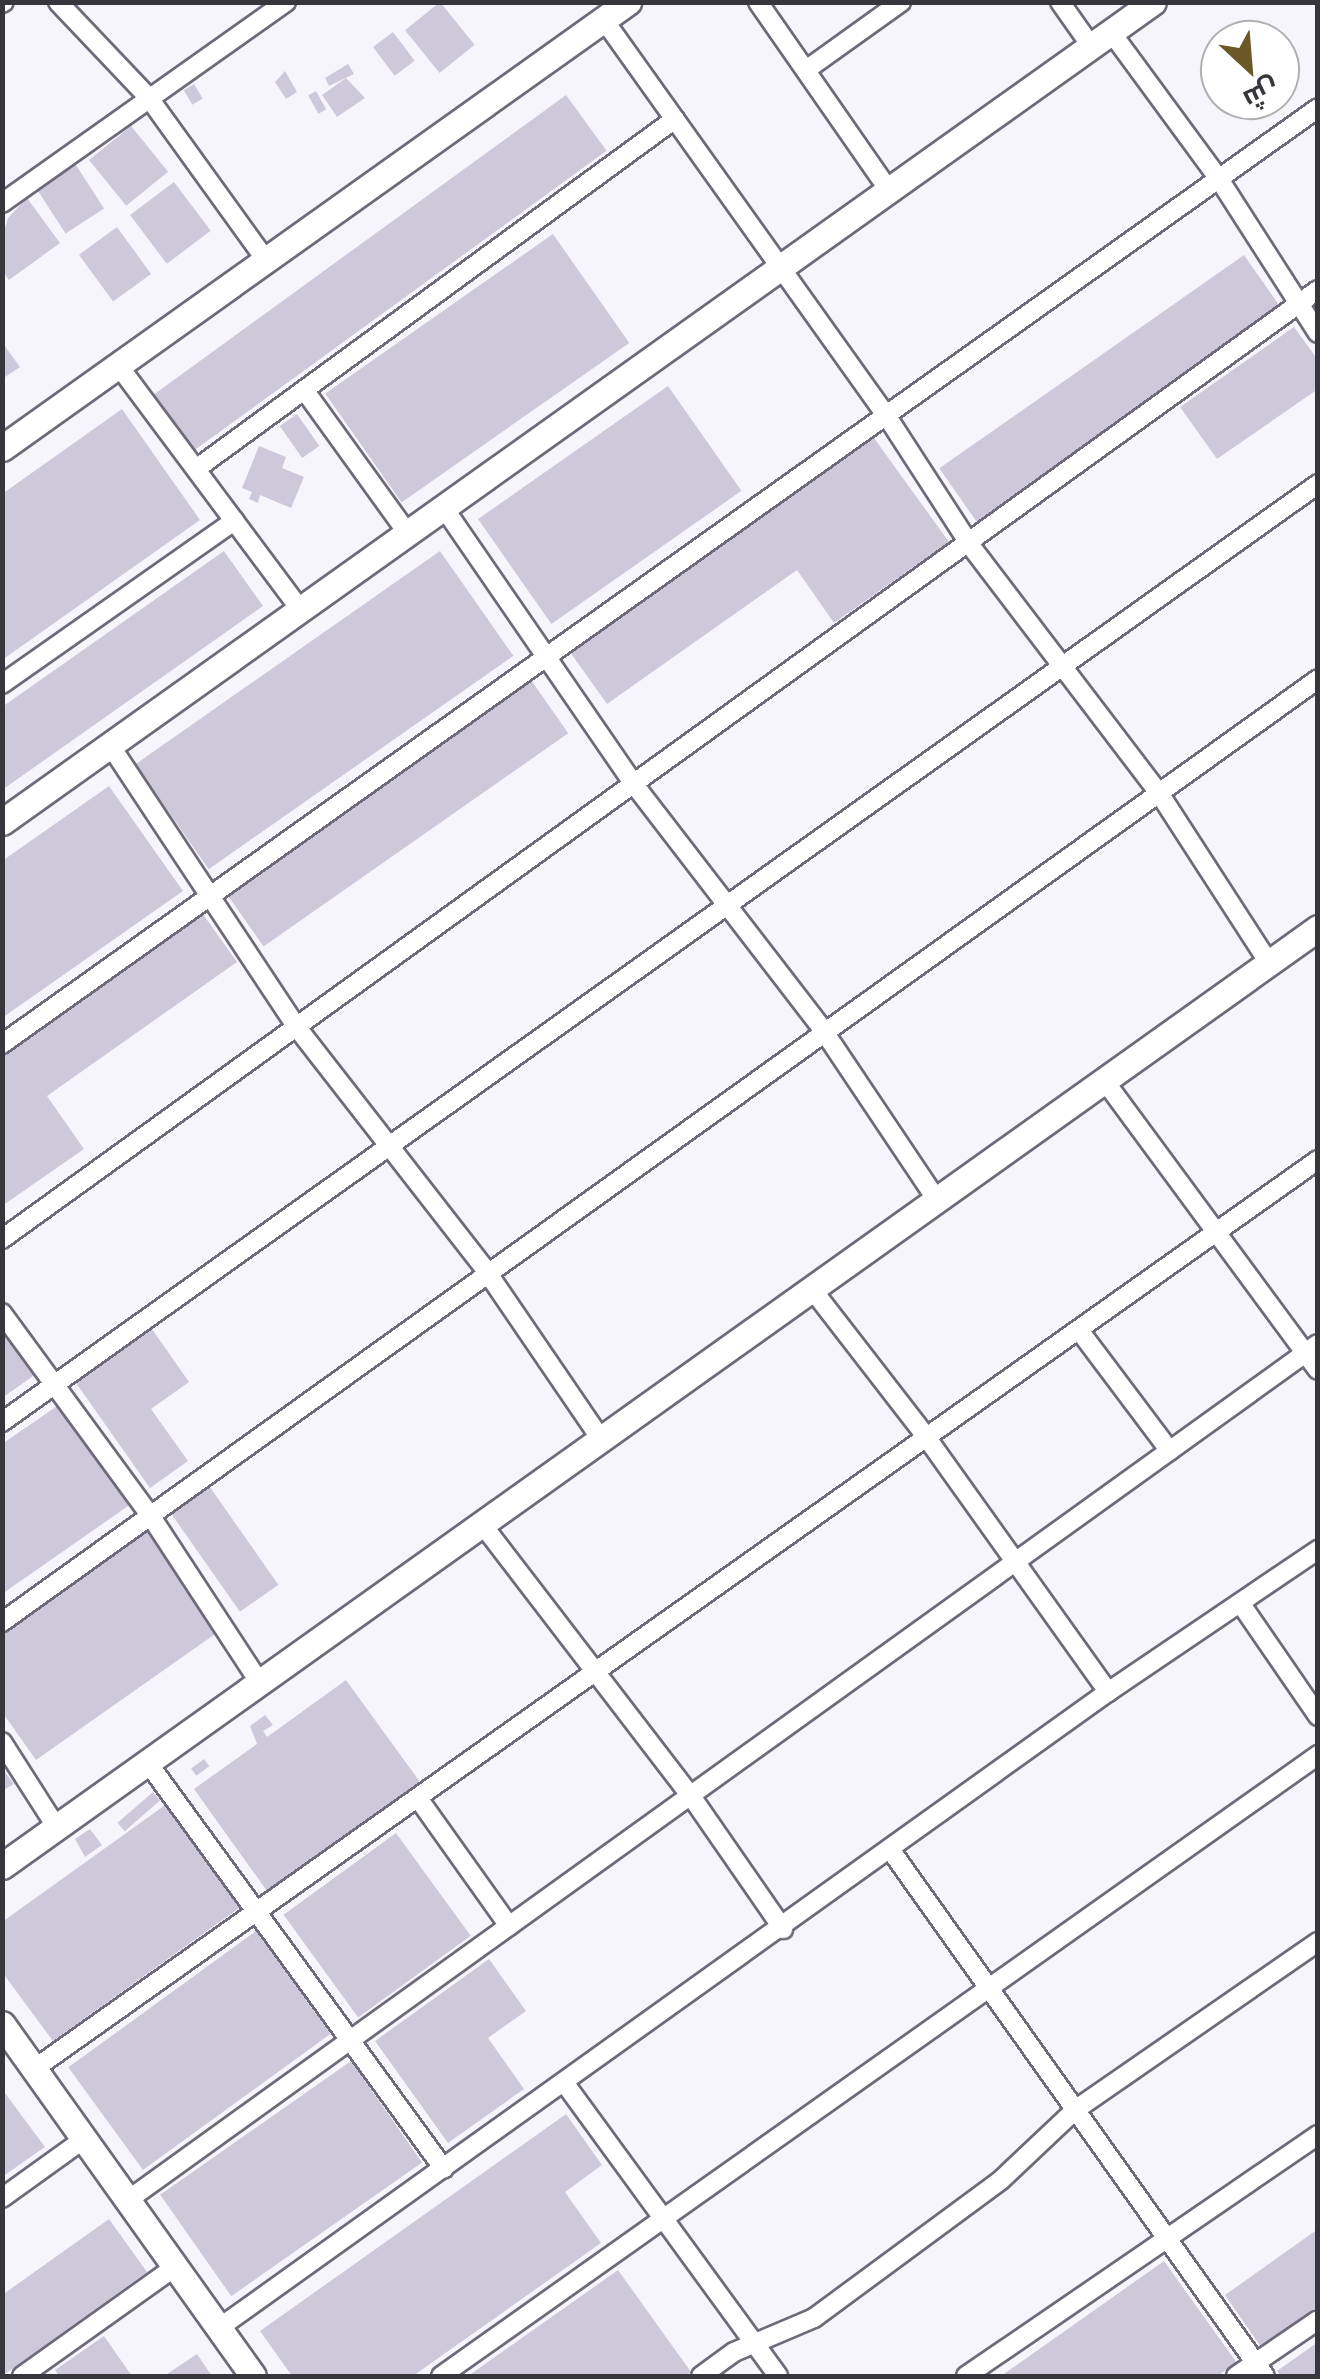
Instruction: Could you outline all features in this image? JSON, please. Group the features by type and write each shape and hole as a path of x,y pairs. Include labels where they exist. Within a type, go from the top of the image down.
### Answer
{"street":[{"path":"58,2 149,98 266,260"},
{"path":"2,203 286,2"},
{"path":"2,448 628,2"},
{"path":"758,2 890,192"},
{"path":"806,70 901,2"},
{"path":"1060,2 1101,39 1219,179 1296,306 1318,332"},
{"path":"2,822 1153,2"},
{"path":"604,20 886,415 970,545 1066,664 1159,793 1269,963"},
{"path":"2,1044 1318,108"},
{"path":"196,469 675,119"},
{"path":"2,1238 970,545 1318,290"},
{"path":"118,365 300,609"},
{"path":"305,391 408,534"},
{"path":"2,1422 1318,484"},
{"path":"444,508 633,783 731,902 823,1030 937,1200"},
{"path":"2,684 234,520"},
{"path":"2,1622 823,1030 1318,679"},
{"path":"110,745 214,892 295,1025 487,1272 601,1439"},
{"path":"2,1866 1318,928"},
{"path":"1104,1080 1311,1349 1318,1370"},
{"path":"34,2069 1318,1160"},
{"path":"812,1289 928,1438 1108,1692"},
{"path":"2,1313 58,1382 260,1683"},
{"path":"1079,1330 1170,1451"},
{"path":"128,2200 1311,1349"},
{"path":"482,1524 691,1796 783,1929"},
{"path":"218,2328 566,2085 1108,1692 1318,1550"},
{"path":"1241,1604 1318,1716"},
{"path":"2,1742 57,1828"},
{"path":"441,2376 1318,1755"},
{"path":"148,1763 259,1908 444,2169"},
{"path":"418,1798 510,1926"},
{"path":"892,1852 1260,2370"},
{"path":"700,2376 755,2344 814,2318 1001,2180 1076,2110 1318,1942"},
{"path":"2,2024 252,2376"},
{"path":"566,2085 778,2376"},
{"path":"966,2376 1318,2135"},
{"path":"2,2198 84,2139"},
{"path":"22,2376 175,2267"},
{"path":"1236,2376 1260,2370 1318,2320"}],"building":[{"path":"440,2 475,45 440,73 405,30"},
{"path":"393,32 415,61 395,76 373,47"},
{"path":"348,64 354,74 329,86 325,78"},
{"path":"285,71 297,92 286,99 275,82"},
{"path":"346,78 365,98 337,117 322,95"},
{"path":"194,84 203,99 192,105 184,90"},
{"path":"316,91 326,109 318,114 308,95"},
{"path":"566,95 607,151 195,450 154,394"},
{"path":"131,126 168,172 126,206 89,160"},
{"path":"72,159 104,208 66,234 33,184"},
{"path":"174,182 211,231 167,264 130,215"},
{"path":"27,198 60,243 9,280 2,270 2,239 8,218"},
{"path":"117,227 151,274 113,302 79,255"},
{"path":"553,234 629,343 402,502 325,393"},
{"path":"1244,255 1281,308 977,522 939,468"},
{"path":"1294,327 1318,360 1318,389 1217,459 1180,407"},
{"path":"2,342 20,367 2,379"},
{"path":"668,386 741,491 551,624 478,519"},
{"path":"122,409 200,520 2,660 2,494"},
{"path":"297,414 319,446 302,458 280,426"},
{"path":"874,438 949,542 834,623 797,570 607,704 570,652"},
{"path":"259,446 286,457 282,468 304,477 291,508 260,495 258,503 249,499 252,492 242,488"},
{"path":"224,551 263,606 2,790 2,707"},
{"path":"440,551 513,656 209,869 135,764"},
{"path":"531,680 568,733 264,947 226,893"},
{"path":"109,786 183,891 2,1018 2,861"},
{"path":"200,910 237,962 47,1096 84,1149 2,1206 2,1049"},
{"path":"2,1326 36,1374 2,1398"},
{"path":"152,1329 189,1382 151,1409 188,1461 150,1488 76,1383"},
{"path":"60,1404 131,1504 2,1594 2,1444"},
{"path":"205,1480 278,1585 240,1612 166,1507"},
{"path":"147,1531 218,1632 36,1760 2,1712 2,1633"},
{"path":"346,1680 420,1782 267,1891 194,1789 257,1744 250,1726 265,1715 273,1725 263,1731 267,1737"},
{"path":"204,1759 209,1766 196,1776 191,1768"},
{"path":"2,1768 14,1784 2,1791"},
{"path":"153,1792 160,1800 125,1831 118,1823"},
{"path":"168,1803 242,1906 53,2041 2,1972 2,1922"},
{"path":"90,1829 102,1845 85,1857 75,1839"},
{"path":"396,1833 471,1936 358,2017 284,1915"},
{"path":"256,1931 331,2034 143,2170 68,2067"},
{"path":"489,1959 526,2011 488,2038 524,2089 448,2143 375,2041"},
{"path":"351,2061 422,2163 231,2296 160,2195"},
{"path":"2,2089 45,2147 2,2177"},
{"path":"566,2114 602,2165 565,2192 601,2243 413,2376 292,2376 260,2331"},
{"path":"109,2219 147,2272 2,2376 2,2295"},
{"path":"1318,2229 1318,2306 1261,2347 1225,2295"},
{"path":"1164,2261 1237,2363 1217,2376 1001,2376"},
{"path":"618,2270 691,2372 685,2376 468,2376"},
{"path":"104,2336 132,2376 59,2376 55,2370"},
{"path":"1318,2342 1318,2376 1281,2376 1277,2371"},
{"path":"197,2354 212,2376 164,2376"}]}
